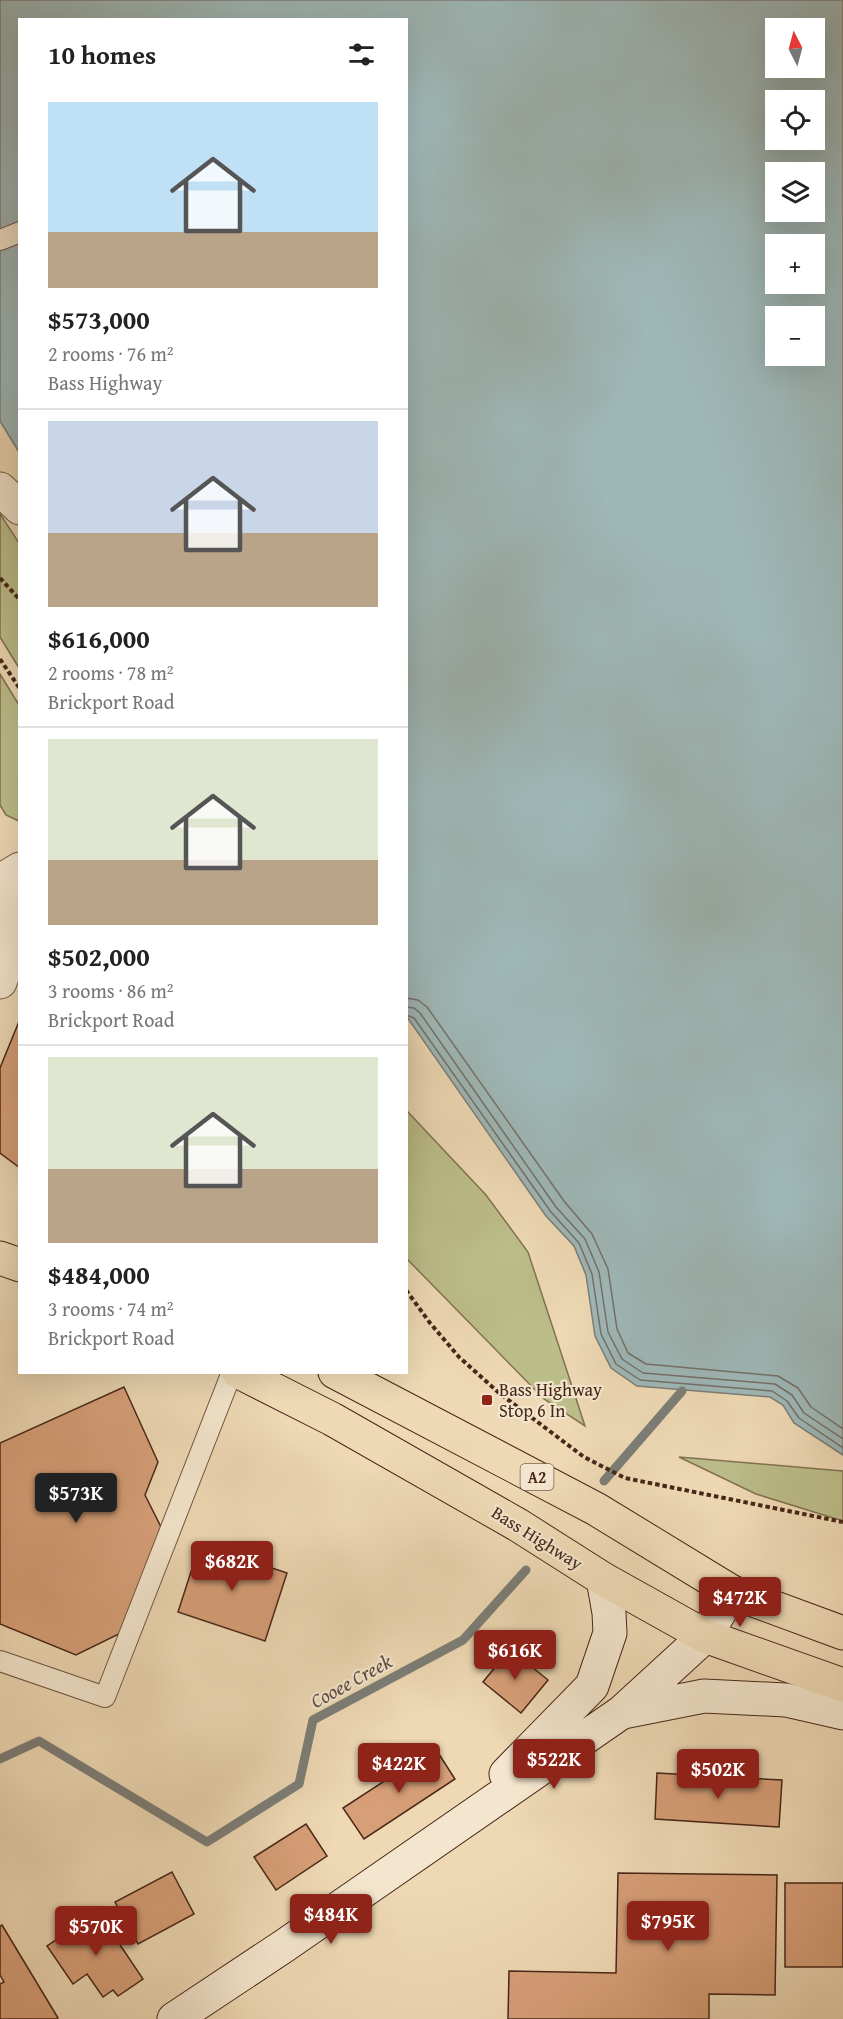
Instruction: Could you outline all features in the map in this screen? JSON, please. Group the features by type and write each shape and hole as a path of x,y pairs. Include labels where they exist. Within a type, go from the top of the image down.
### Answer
{"highway":[{"path":"0,1258 18,1264"},
{"name":"Bass Highway","path":"243,1374 352,1431 518,1525 603,1579 705,1636 843,1685"},
{"name":"A2","path":"339,1374 596,1509 732,1592 843,1633"}],"street":[{"path":"0,489 18,506"},
{"path":"0,982 10,866"},
{"path":"457,1825 592,1686 610,1633 603,1579"},
{"path":"174,2019 284,1946 622,1712 705,1636 732,1592"},
{"path":"622,1712 704,1696 786,1701 843,1713"}],"lane":[{"path":"0,240 18,233"},
{"path":"0,1661 105,1697 231,1374"}],"path":[{"path":"0,578 18,598"},
{"path":"0,659 18,686"},
{"path":"408,1293 459,1357 499,1393 584,1457 625,1478 843,1522"}],"green space":[{"path":"0,514 18,541 18,666 0,637"},
{"path":"0,674 18,703 18,821 6,815 0,805"},
{"path":"408,1112 486,1195 528,1252 585,1426 544,1399 408,1260"},
{"path":"679,1457 843,1471 843,1521 756,1494"}],"water":[{"path":"0,0 843,0 843,1455 794,1423 783,1405 770,1397 637,1386 611,1368 595,1336 586,1275 574,1246 546,1216 408,1018 408,18 18,18 18,450 0,421"}],"building":[{"path":"18,1024 18,1166 0,1153 0,1068"},
{"path":"124,1387 158,1462 145,1495 161,1527 125,1631 76,1655 0,1624 0,1443"},
{"path":"200,1544 287,1573 265,1641 178,1612"},
{"path":"510,1649 548,1680 521,1713 483,1682"},
{"path":"435,1748 455,1779 364,1839 343,1808"},
{"path":"657,1773 782,1780 779,1827 655,1819"},
{"path":"306,1824 327,1856 276,1890 254,1857"},
{"path":"172,1872 194,1914 138,1944 115,1902"},
{"path":"618,1873 777,1875 775,1995 709,1994 709,2019 508,2019 509,1971 616,1973"},
{"path":"785,1883 843,1883 843,1967 785,1967"},
{"path":"98,1912 143,1979 118,1996 113,1990 103,1997 87,1974 73,1984 47,1946"},
{"path":"2,1925 57,2019 0,2019 0,1984 4,1982 0,1975 0,1926"}],"waterway":[{"name":"Cooee Creek","path":"604,1481 682,1391"},
{"name":"Cooee Creek","path":"0,1759 39,1741 207,1842 299,1784 313,1720 463,1640 526,1570"}],"place":[{"name":"Bass Highway Stop 6 In","path":"487,1400"}]}
